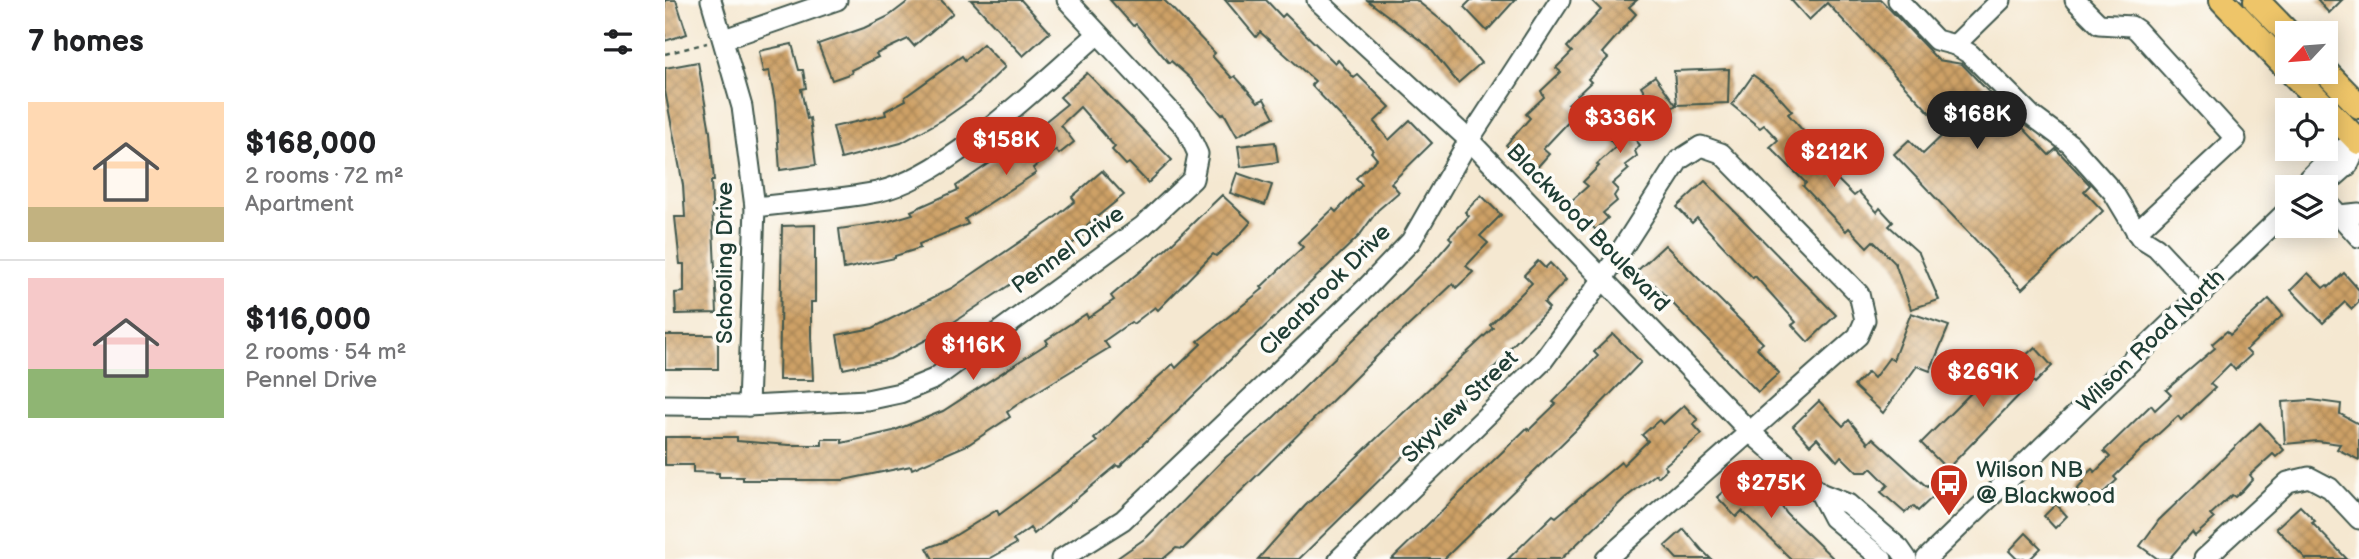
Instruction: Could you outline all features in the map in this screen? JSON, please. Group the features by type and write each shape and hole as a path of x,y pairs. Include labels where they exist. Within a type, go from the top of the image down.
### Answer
{"main road":[{"path":"2222,0 2275,55"},
{"path":"2256,0 2276,21"},
{"path":"2303,84 2359,142"},
{"path":"2338,84 2359,106"}],"street":[{"name":"Schooling Drive","path":"711,0 742,107 755,207 748,406"},
{"path":"724,39 837,0"},
{"name":"Pennel Drive","path":"665,405 748,406 867,400 900,394 934,379 1143,226 1193,179 1198,154 1186,128 1067,0"},
{"name":"Blackwood Boulevard","path":"1317,0 1469,139 1750,432 1819,493 1833,518 1882,559"},
{"name":"Clearbrook Drive","path":"1061,559 1123,520 1367,287 1411,241 1469,139 1560,0"},
{"path":"1898,0 1936,40 1955,45 1970,54 2031,115 2070,144 2112,192 2136,232 2156,247 2200,294"},
{"path":"1955,45 2001,0"},
{"path":"2075,0 2099,24 2124,25 2137,30 2236,139 2136,232"},
{"path":"755,207 879,192 913,177 953,156 983,133 1098,34"},
{"path":"2312,175 2335,152 2359,142"},
{"path":"2337,175 2348,165 2359,142"},
{"name":"Skyview Street","path":"1339,559 1542,362 1602,280 1679,160 1701,146 1721,153 1859,294 1865,320 1858,335 1750,432"},
{"path":"2338,209 2359,213"},
{"path":"2338,214 2359,237"},
{"name":"Wilson Road North","path":"1926,559 2275,222"},
{"path":"1616,555 1750,432"},
{"path":"2204,559 2288,482 2309,477 2330,488 2359,519"},
{"name":"Blackwood Boulevard","path":"1819,493 1848,504 1900,549 1907,559"}],"path":[{"path":"665,54 724,39"}],"building":[{"path":"665,0 676,0 687,34 665,41"},
{"path":"910,0 941,0 953,13 914,46 908,39 876,54 878,57 851,70 852,73 832,80 818,44 864,28 889,16"},
{"path":"971,0 1021,0 1050,32 1023,56"},
{"path":"1110,0 1164,0 1215,53 1212,56 1232,78 1235,76 1258,102 1264,99 1274,117 1237,136 1224,113 1222,115 1190,78 1171,61 1169,63 1136,24 1133,26"},
{"path":"1225,0 1266,0 1282,17 1285,14 1335,63 1338,60 1354,78 1358,75 1390,107 1374,122 1389,140 1410,120 1432,143 1391,183 1399,192 1378,210 1359,236 1119,467 1117,465 1034,534 1030,528 1013,540 1016,544 989,559 933,559 927,548 946,541 997,510 999,515 1097,442 1094,439 1156,379 1173,364 1176,368 1201,344 1198,341 1263,289 1261,287 1303,247 1298,242 1333,209 1336,212 1362,185 1356,178 1377,159 1371,152 1373,150 1311,85 1315,81 1260,32 1256,37"},
{"path":"1367,0 1416,0 1451,28 1481,63 1458,83 1429,47"},
{"path":"1471,0 1515,0 1487,31 1464,7"},
{"path":"1591,0 1637,0 1629,7 1636,14 1602,53 1608,58 1588,79 1591,82 1568,104 1577,113 1543,149 1549,154 1534,171 1506,145 1530,118 1526,114 1544,97 1541,91 1561,72 1556,68 1572,52 1567,47 1601,10"},
{"path":"1791,0 1881,0 1938,60 1962,64 2049,155 2056,149 2090,185 2084,191 2103,211 2022,289 1894,154 1909,140 1923,154 1947,131 1827,3 1809,20"},
{"path":"2317,0 2342,0 2329,13"},
{"path":"792,44 799,70 803,70 806,88 801,89 807,119 810,118 816,165 780,170 775,102 769,71 763,72 759,51"},
{"path":"983,44 1005,67 972,99 901,143 841,159 833,127 886,115 885,111 906,100 905,97 962,56 965,60"},
{"path":"698,62 710,132 714,181 711,181 717,313 676,314 675,293 684,292 684,264 680,264 675,217 685,217 683,185 665,91 665,68"},
{"path":"1729,69 1728,103 1677,105 1674,71"},
{"path":"1087,73 1172,160 1148,183 1112,150 1115,147 1080,107 1061,125 1074,142 1059,154 1056,150 1033,168 1036,173 965,219 968,224 919,244 920,248 895,258 844,269 839,229 886,222 913,214 911,211 958,190 956,186 1039,130 1037,128 1067,104 1060,97"},
{"path":"1753,75 1771,88 1792,111 1788,114 1805,133 1802,136 1837,172 1833,175 1854,196 1859,192 1877,212 1880,208 1893,222 1889,226 1919,253 1939,300 1911,309 1895,263 1873,241 1867,247 1849,228 1846,231 1803,186 1806,183 1770,147 1778,140 1764,125 1760,128 1732,105"},
{"path":"1655,76 1676,105 1634,138 1640,145 1635,151 1637,156 1625,165 1629,169 1612,184 1618,190 1614,196 1617,201 1603,213 1608,218 1596,230 1589,223 1584,228 1570,212 1575,208 1570,202 1588,186 1583,182 1599,166 1597,164 1616,147 1605,134 1646,94 1641,86"},
{"path":"1275,142 1278,162 1241,167 1238,146"},
{"path":"1102,171 1124,195 1087,225 1090,229 1076,241 928,339 890,359 843,369 837,335 873,328 952,288 1052,220 1075,201 1072,197"},
{"path":"1237,173 1272,185 1265,205 1230,193"},
{"path":"1705,181 1836,315 1808,342 1792,325 1796,322 1755,276 1753,278 1697,218 1692,223 1677,207"},
{"path":"1222,195 1251,222 1237,238 1216,256 1213,254 1158,310 1155,307 1104,341 1109,348 1025,399 1007,412 1010,417 969,444 912,469 911,466 844,480 743,480 743,477 719,477 719,473 693,472 693,465 665,465 665,437 737,437 737,441 822,445 822,439 842,439 842,443 893,431 943,411 1048,343 1046,340 1064,328 1086,314 1088,318 1114,300 1111,296 1166,249"},
{"path":"1481,195 1501,215 1480,236 1488,243 1466,266 1473,272 1456,288 1453,284 1388,345 1183,549 1176,548 1163,559 1116,559 1147,537 1226,457 1271,420 1432,263 1452,240 1449,237 1469,216 1465,212"},
{"path":"815,225 815,302 811,302 813,380 779,380 782,226"},
{"path":"1665,245 1763,343 1757,348 1779,373 1758,392 1655,285 1652,287 1637,271"},
{"path":"1538,261 1545,268 1550,263 1566,280 1544,303 1549,308 1510,348 1512,350 1299,559 1258,559 1305,506 1493,328 1490,325 1532,283 1524,275"},
{"path":"2308,273 2323,288 2327,285 2329,287 2344,273 2359,290 2359,302 2352,309 2345,302 2323,323 2291,290"},
{"path":"2269,299 2283,315 2246,350 2251,355 2235,370 2230,364 2210,384 2215,388 2181,420 2178,416 2142,449 2114,477 2117,480 2089,506 2075,492 2084,482 2081,479 2092,469 2095,472 2110,457 2104,451 2151,405 2155,410 2171,395 2166,390 2215,348 2212,344 2227,331 2230,335"},
{"path":"1911,313 1949,326 1930,371 1917,366 1883,413 1854,386 1868,372 1874,378 1889,358 1893,360"},
{"path":"1613,334 1641,362 1575,431 1444,559 1392,559 1527,428 1529,430 1556,404 1553,402 1598,356 1594,352"},
{"path":"665,335 718,335 718,369 665,369"},
{"path":"2035,347 2052,366 2035,383 2033,381 1947,469 1921,443 1982,382 1989,389"},
{"path":"2311,400 2341,404 2340,414 2359,424 2359,460 2337,449 2340,444 2317,441 2285,444 2282,402"},
{"path":"1819,401 1843,426 1849,420 1868,443 1873,438 1927,487 1931,483 1938,492 1918,511 1913,506 1905,513 1881,492 1888,485 1871,468 1867,472 1857,472 1841,456 1837,461 1817,438 1810,445 1793,426"},
{"path":"1684,405 1698,420 1693,424 1702,434 1664,466 1667,469 1658,477 1656,474 1625,498 1561,559 1508,559 1553,515 1556,517 1621,462 1623,465 1648,441 1642,435 1659,420 1663,424"},
{"path":"2260,423 2284,450 2276,457 2273,454 2250,475 2253,479 2243,490 2235,497 2232,495 2210,515 2214,519 2195,536 2192,532 2169,559 2158,559 2140,546 2159,520"},
{"path":"1745,472 1774,503 1777,500 1787,514 1834,559 1791,559 1742,511 1736,517 1717,497"},
{"path":"2056,504 2067,516 2055,528 2044,516"},
{"path":"2300,506 2315,521 2312,523 2347,559 2306,559 2276,528"},
{"path":"1684,529 1711,559 1677,559 1665,546"},
{"path":"2026,533 2041,548 2030,559 2017,559 2009,551"}],"place":[{"name":"Wilson NB @ Blackwood","path":"1949,517"}]}
